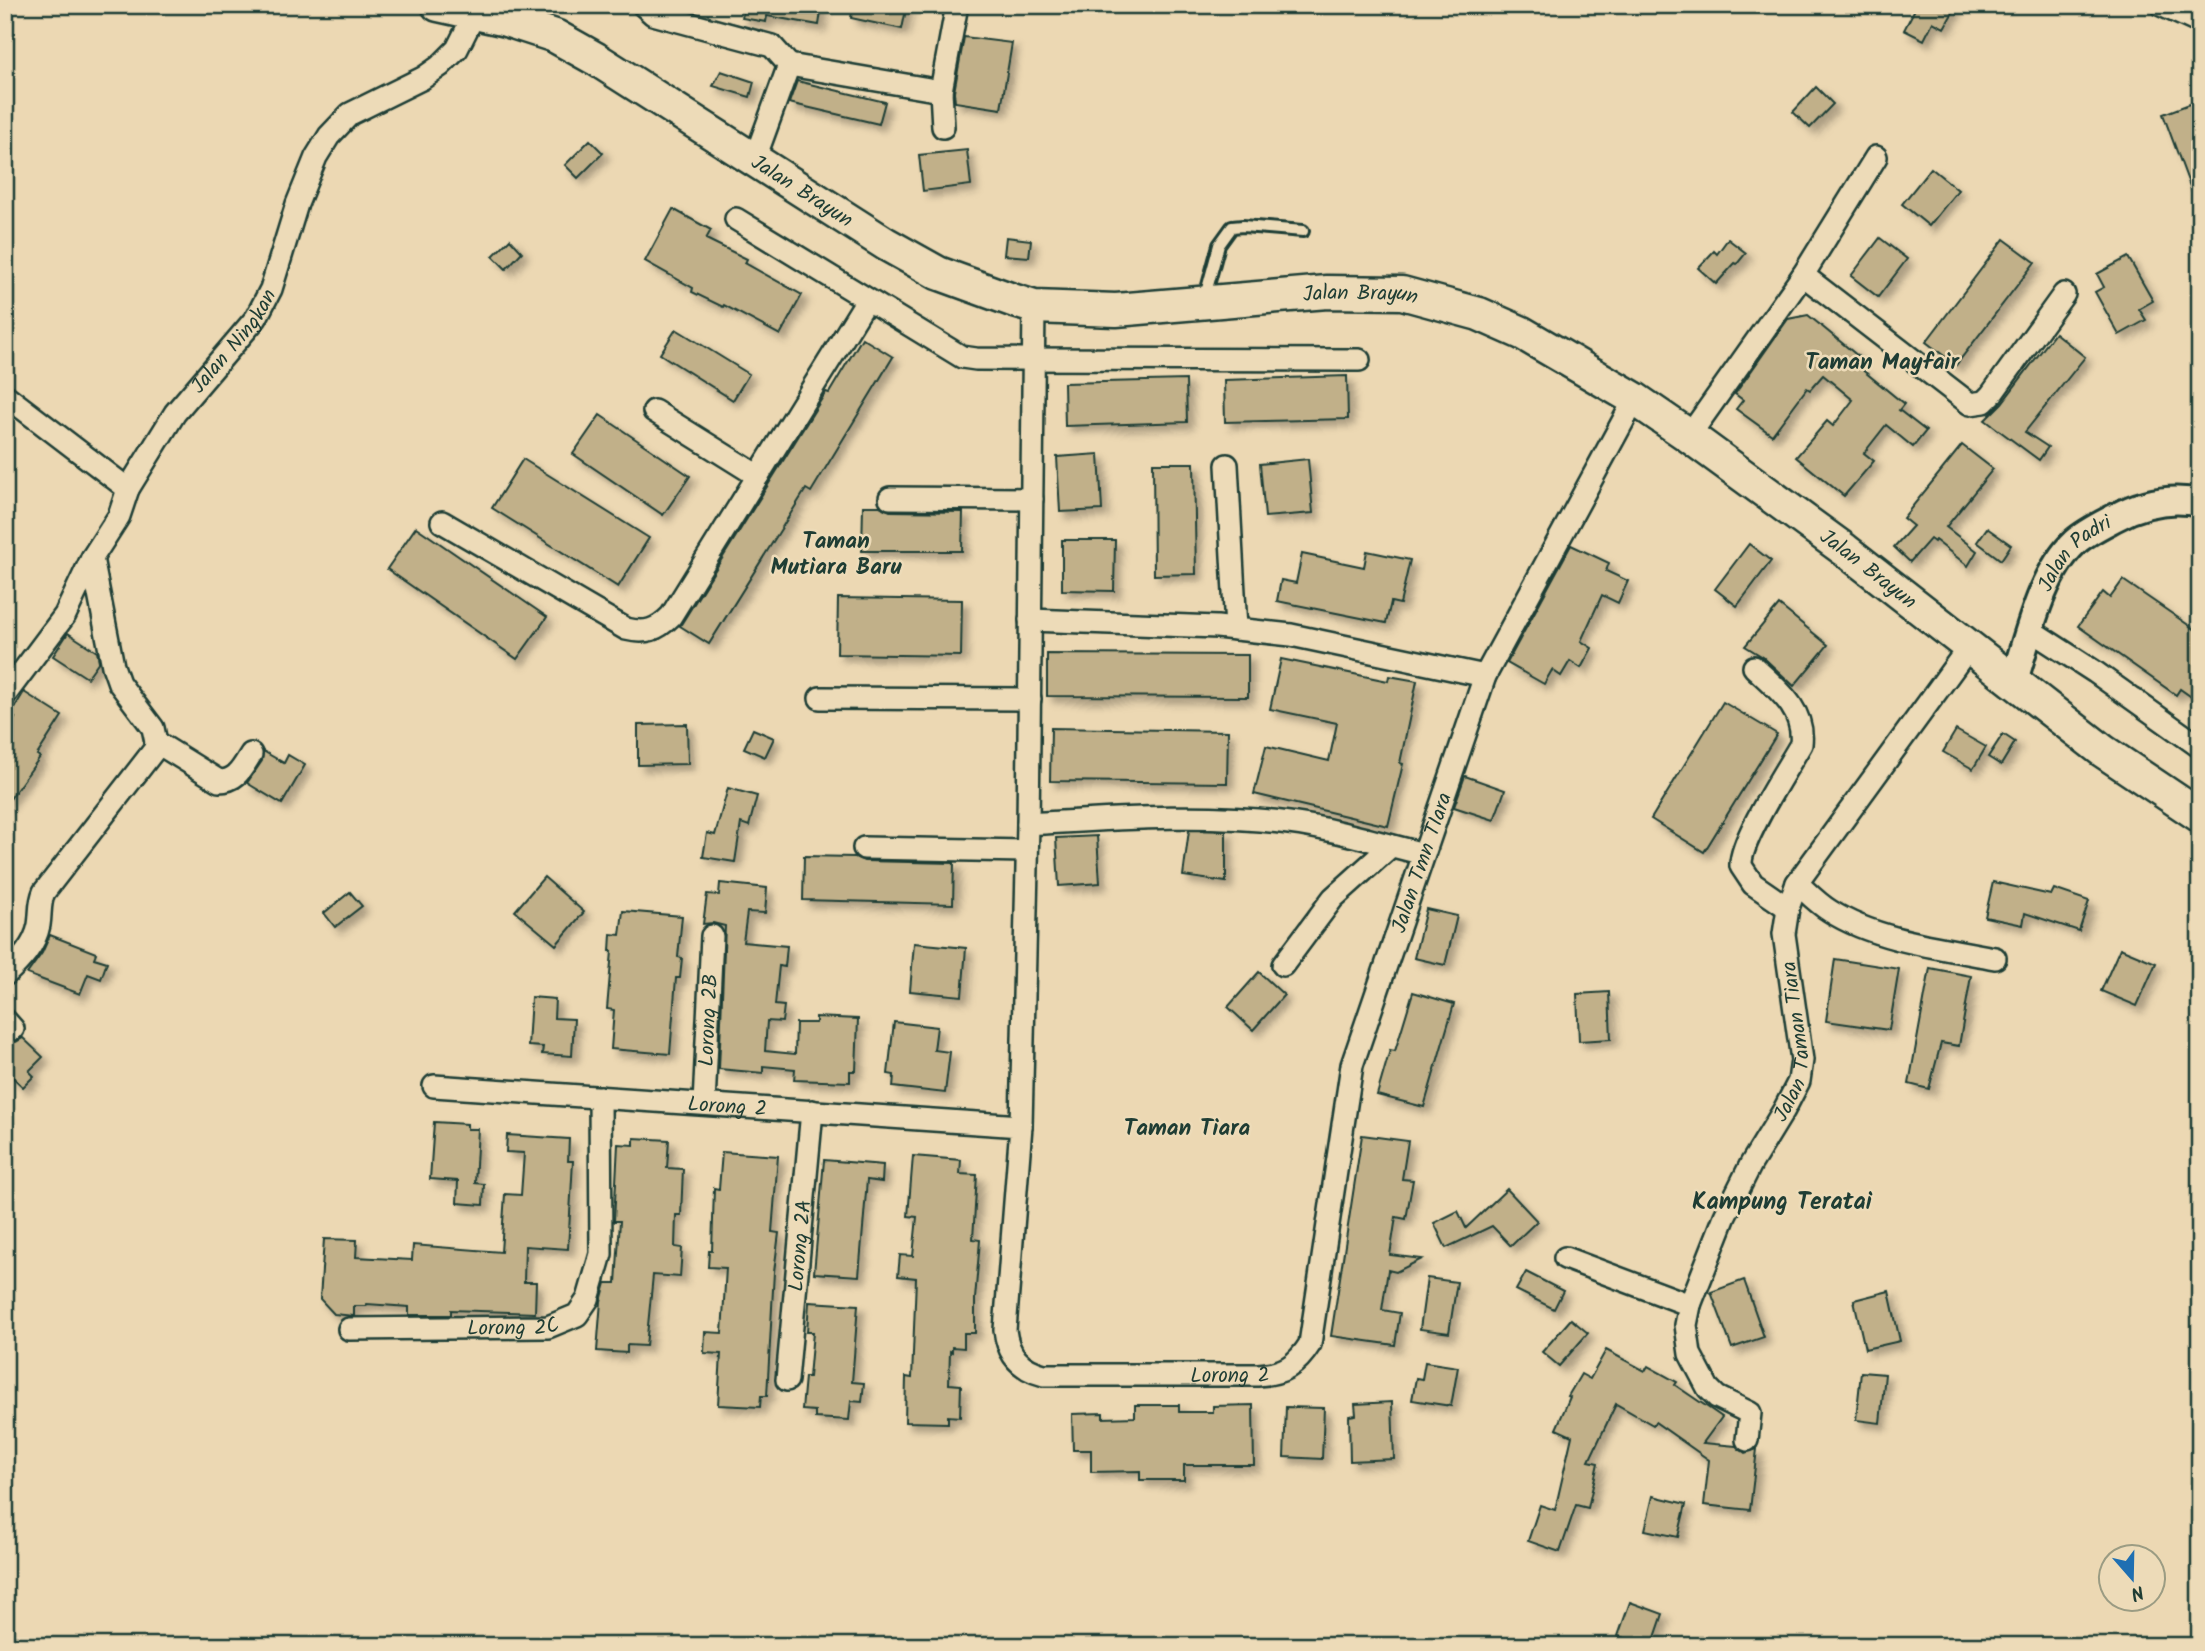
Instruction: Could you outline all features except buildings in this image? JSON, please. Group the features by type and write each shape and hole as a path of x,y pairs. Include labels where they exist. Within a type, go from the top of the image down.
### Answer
{"main road":[{"name":"Jalan Brayun","path":"438,5 506,20 555,36 886,244 938,273 1034,307 1116,310 1327,292 1402,293 1479,314 1511,328 1635,399 1689,436 1845,550 2103,751 2200,816"}],"street":[{"path":"643,5 653,14 772,46 789,65 940,91"},
{"path":"943,127 940,91 957,5"},
{"path":"2161,5 2200,23"},
{"name":"Jalan Ningkan","path":"5,695 65,615 92,558 119,516 128,489 175,413 256,318 271,289 297,204 316,158 329,136 350,114 423,78 440,66 457,49 474,15"},
{"path":"754,161 789,65"},
{"path":"1689,436 1803,275 1876,157"},
{"path":"736,219 962,357 1359,360"},
{"path":"1803,275 1970,404 1984,402 1991,395 2064,294"},
{"path":"442,522 626,629 639,633 660,627 671,616 867,300"},
{"name":"Lorong 2","path":"1034,307 1024,1056 1006,1343 1020,1365 1031,1372 1044,1375 1275,1374 1290,1368 1302,1358"},
{"path":"5,395 128,489"},
{"name":"Jalan Tmn TIara","path":"1302,1358 1310,1344 1352,1065 1485,676 1635,399"},
{"path":"654,411 758,476"},
{"path":"1227,466 1236,629"},
{"path":"890,498 1032,499"},
{"name":"Jalan Padri","path":"2014,680 2050,576 2076,541 2131,509 2159,501 2200,503"},
{"path":"5,975 25,956 33,941 44,892 152,755 156,742 153,728 124,691 116,674 92,558"},
{"path":"1030,620 1236,629 1291,635 1485,676"},
{"path":"2030,630 2095,672 2200,747"},
{"name":"Jalan Taman Tiara","path":"1747,1440 1751,1416 1748,1410 1717,1397 1708,1388 1690,1354 1686,1325 1690,1305 1725,1216 1751,1164 1799,1081 1802,1060 1784,934 1788,908 1797,883 1969,647"},
{"path":"1754,667 1792,704 1802,735 1801,744 1743,852 1741,866 1753,884 1788,908"},
{"path":"820,698 1030,699"},
{"path":"156,742 219,781 226,781 237,775 251,754"},
{"path":"1028,824 1117,819 1233,818 1289,823 1338,832 1424,855"},
{"path":"1283,965 1333,898 1391,846"},
{"path":"864,848 1026,851"},
{"path":"1797,883 1819,904 1844,919 1920,944 1995,958"},
{"name":"Lorong 2B","path":"704,1104 712,936"},
{"name":"Lorong 2","path":"434,1086 1021,1126"},
{"name":"Lorong 2C","path":"349,1329 548,1327 577,1315 588,1299 601,1254 600,1097"},
{"name":"Lorong 2A","path":"787,1380 812,1111"},
{"path":"1565,1258 1690,1305"}],"lane":[{"path":"1203,303 1219,245 1232,227 1303,231"}],"district":[{"name":"Taman Mayfair","path":"1882,361"},
{"name":"Taman Mutiara Baru","path":"836,553"},
{"name":"Taman Tiara","path":"1187,1127"},
{"name":"Kampung Teratai","path":"1782,1201"}]}
